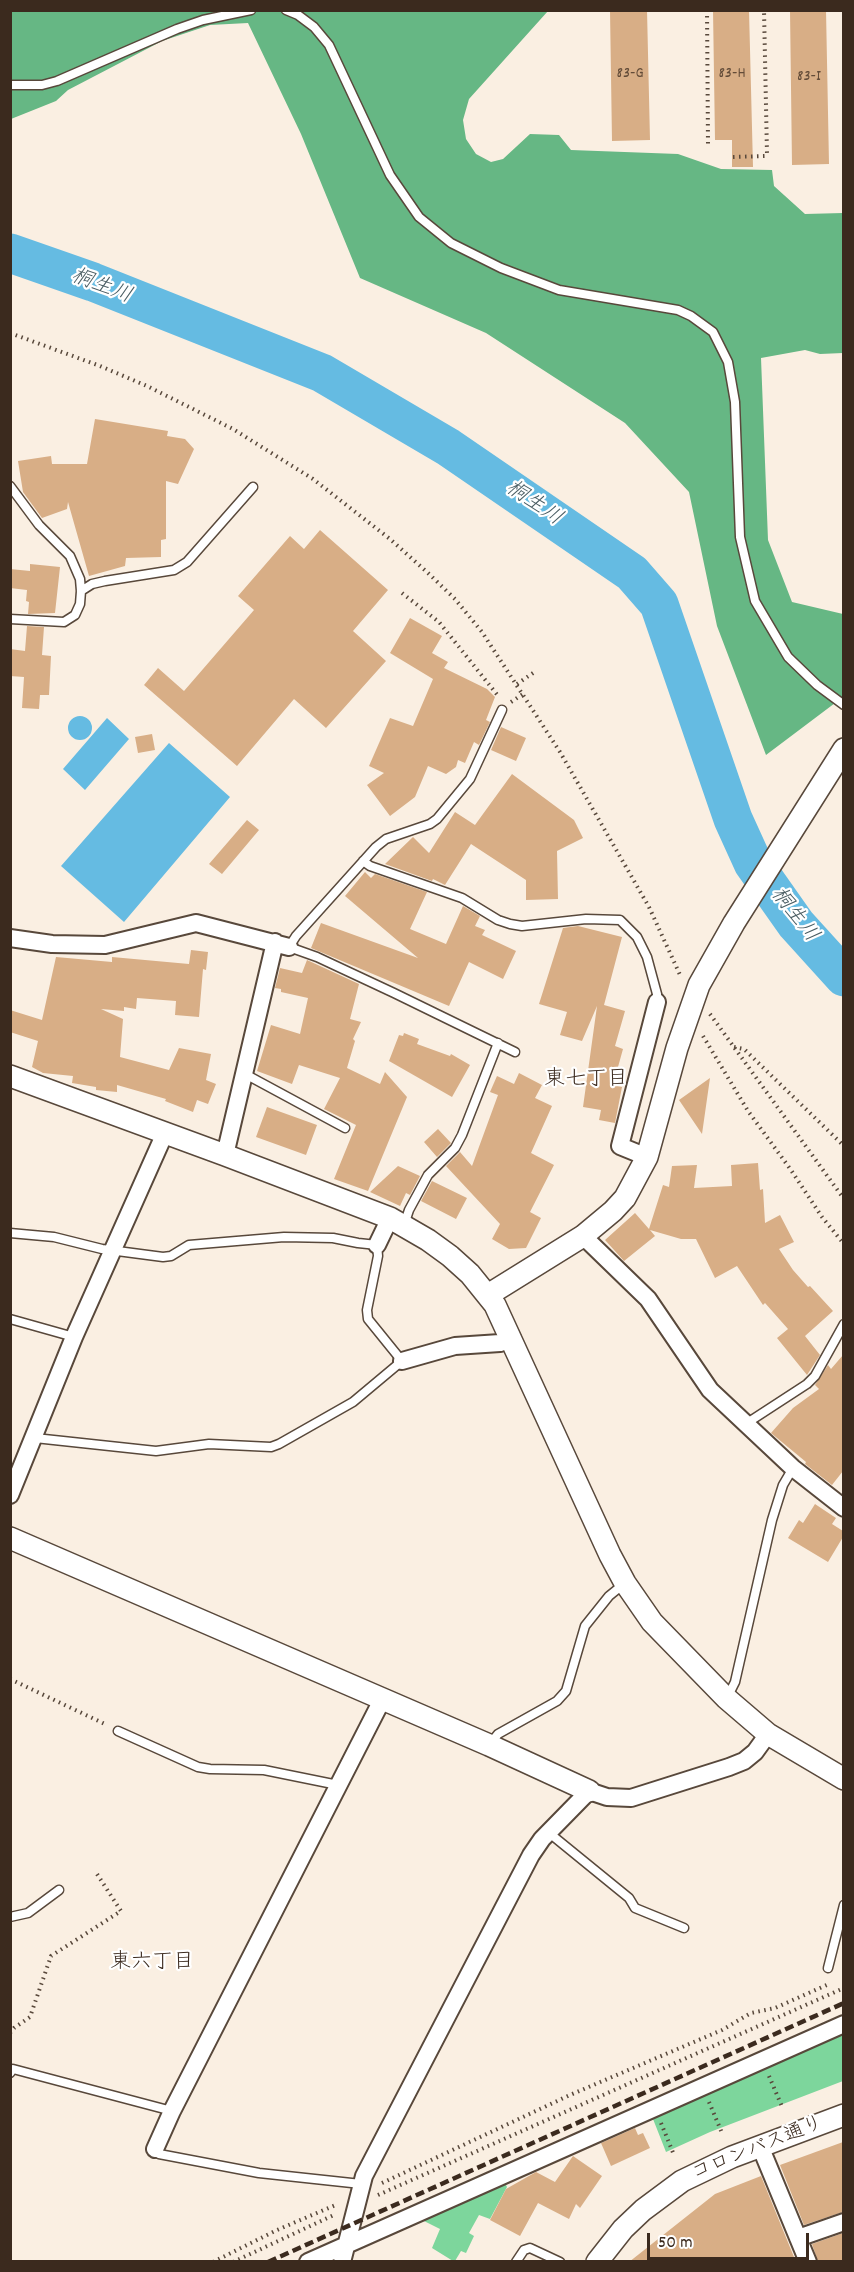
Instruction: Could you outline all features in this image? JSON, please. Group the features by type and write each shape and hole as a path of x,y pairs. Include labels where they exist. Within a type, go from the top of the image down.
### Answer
{"street":[{"path":"488,1295 583,1236 625,1198 647,1157 685,1023 692,984 734,923 843,749"},
{"path":"10,938 52,944 105,945 196,923 282,945 245,1074 225,1155"},
{"path":"647,1157 620,1146 657,1002"},
{"path":"10,1076 165,1132 397,1222 450,1256 488,1295 512,1338 579,1489 625,1583 652,1622 726,1698 768,1734 843,1779"},
{"path":"10,1495 74,1337 165,1132"},
{"path":"377,1245 397,1222"},
{"path":"583,1236 648,1299 710,1390 744,1425 843,1508"},
{"path":"402,1361 455,1346 500,1343 512,1338"},
{"path":"10,1538 607,1797 631,1798 729,1767 744,1761 755,1752 768,1734"},
{"path":"155,2149 172,2111 382,1700"},
{"path":"342,2262 346,2243 366,2186 531,1856 548,1832 589,1791"},
{"path":"308,2262 346,2243 843,2024"},
{"name":"コロンバス通り","path":"597,2262 623,2229 643,2210 682,2181 760,2146 843,2115"},
{"path":"760,2146 808,2262"},
{"path":"798,2238 843,2222"}],"lane":[{"path":"10,85 42,85 57,81 177,29 203,20 251,10"},
{"path":"286,10 298,15 314,27 329,45 390,175 419,217 450,243 501,268 559,290 678,310 692,316 713,332 728,362 735,402 740,537 755,601 788,657 817,685 843,705"},
{"path":"10,486 39,525 70,556 80,579 81,591 80,604 75,615 64,622 10,619"},
{"path":"81,591 92,584 105,581 174,570 187,562 253,488"},
{"path":"282,945 296,936 363,861 386,839 430,824 437,819 470,779 502,706"},
{"path":"363,861 370,866 462,898 498,920 510,924 522,926 586,919 620,920 638,938 647,957 657,1002"},
{"path":"282,945 317,957 515,1052"},
{"path":"397,1222 409,1210 428,1174 454,1148 462,1136 498,1043"},
{"path":"245,1074 345,1128"},
{"path":"10,1233 54,1237 114,1251 163,1257 171,1256 189,1245 312,1236 377,1245 378,1256 367,1310 368,1319 402,1361 353,1402 271,1447 209,1444 156,1451 35,1438"},
{"path":"10,1319 74,1337"},
{"path":"744,1425 807,1384 814,1376 843,1324"},
{"path":"726,1698 735,1682 772,1520 783,1485 793,1468"},
{"path":"489,1745 498,1734 556,1701 566,1691 585,1626 609,1596 625,1583"},
{"path":"118,1731 198,1767 264,1770 338,1785"},
{"path":"548,1832 629,1898 635,1908 684,1928"},
{"path":"10,1917 28,1913 59,1890"},
{"path":"828,1968 843,1905"},
{"path":"10,2073 13,2069 172,2111"},
{"path":"155,2149 159,2154 259,2173 366,2186"},
{"path":"516,2262 524,2250 530,2248 560,2262"}],"path":[{"path":"707,10 708,144"},
{"path":"733,157 765,156 767,154 764,10"},
{"path":"10,333 100,366 184,403 276,455 313,479 390,539 456,599 482,632 517,684 521,696 560,752 692,984"},
{"path":"402,593 439,622 502,706"},
{"path":"517,684 536,671"},
{"path":"706,1010 843,1199"},
{"path":"685,1023 700,1032 706,1039 748,1111 843,1244"},
{"path":"734,1047 744,1049 843,1146"},
{"path":"10,1679 118,1731"},
{"path":"10,2033 30,2017 51,1956 121,1911 97,1874"},
{"path":"366,2186 722,2030 751,2013 775,2008 834,1982"},
{"path":"374,2196 843,1988"},
{"path":"768,2075 783,2109"},
{"path":"709,2101 722,2133"},
{"path":"213,2262 277,2230 344,2201"},
{"path":"233,2262 344,2210"}],"green space":[{"path":"11,11 548,11 469,99 463,120 466,139 476,154 491,162 503,159 530,134 559,135 571,150 678,154 721,169 772,170 774,186 805,214 843,213 843,353 820,354 805,350 761,358 768,540 792,602 843,614 843,697 766,755 717,626 689,492 625,423 486,333 360,278 301,134 248,23 210,25 162,41 68,90 56,101 11,119"},
{"path":"843,2034 843,2081 710,2132 666,2152 653,2119"},
{"path":"505,2183 507,2187 490,2219 479,2215 469,2233 474,2236 466,2253 461,2251 453,2261 432,2248 440,2229 422,2220"}],"water":[{"path":"80,716 88,720 92,728 88,736 80,740 72,736 68,728 72,720"},
{"path":"107,718 129,739 85,790 63,769"},
{"path":"169,743 230,797 124,922 61,866"}],"building":[{"path":"610,10 647,10 650,140 612,141"},
{"path":"713,10 749,10 753,167 732,167 732,140 715,140"},
{"path":"790,10 826,10 829,164 792,165"},
{"path":"95,419 168,431 167,436 185,439 194,449 178,484 166,481 166,539 161,540 161,557 126,558 125,566 89,576 68,502 67,509 42,518 23,492 18,461 51,456 52,464 87,464"},
{"path":"320,530 388,590 353,631 386,661 326,728 294,699 237,766 144,685 158,668 184,691 254,610 238,596 290,536 304,549"},
{"path":"30,564 60,567 55,613 28,614 27,590 10,588 10,569 30,571"},
{"path":"410,618 442,636 432,653 448,662 444,668 487,689 495,697 486,720 490,722 479,745 474,742 465,763 458,760 456,767 446,774 428,766 415,797 390,816 367,785 384,773 369,766 390,718 413,726 433,679 390,653"},
{"path":"27,626 44,627 42,655 51,656 49,695 40,695 39,709 22,708 24,677 10,676 10,649 25,651"},
{"path":"501,727 526,738 516,761 491,750"},
{"path":"152,734 155,750 138,753 135,737"},
{"path":"512,774 574,820 583,838 557,851 558,899 526,900 526,880 471,844 445,885 385,864 413,837 429,853 455,812 475,825"},
{"path":"247,820 259,830 222,874 209,864"},
{"path":"365,872 371,878 375,874 427,892 410,929 446,944 463,906 480,916 475,926 485,930 482,935 516,951 503,979 469,962 449,1006 311,948 321,923 418,958 345,896"},
{"path":"578,926 622,937 604,1005 625,1011 615,1046 623,1049 613,1085 622,1087 615,1123 599,1120 601,1110 583,1107 597,1006 582,1041 560,1035 567,1012 539,1004 563,928"},
{"path":"191,950 208,952 206,970 203,969 199,1017 175,1015 176,1001 137,998 136,1009 124,1007 124,1011 101,1009 123,1019 120,1057 169,1070 179,1048 211,1054 206,1080 216,1084 208,1104 197,1100 193,1112 165,1101 166,1099 117,1085 117,1092 96,1090 96,1087 72,1083 73,1076 43,1073 32,1067 38,1041 10,1032 10,1010 42,1020 56,957 112,962 112,957 189,964"},
{"path":"307,960 359,984 350,1019 361,1022 353,1039 355,1041 347,1068 380,1084 385,1072 407,1097 368,1191 334,1179 356,1125 324,1109 340,1078 299,1065 292,1084 257,1071 271,1025 300,1034 308,998 281,992 281,989 275,988 280,968 302,973"},
{"path":"404,1033 419,1039 417,1044 450,1056 451,1054 470,1065 452,1097 389,1061 399,1035 403,1036"},
{"path":"519,1073 542,1085 535,1098 552,1106 531,1153 554,1165 530,1212 541,1218 526,1248 509,1249 492,1239 500,1224 446,1166 460,1152 472,1166 498,1095 490,1092 497,1076 514,1084"},
{"path":"710,1078 702,1134 679,1100"},
{"path":"267,1107 317,1125 306,1155 256,1137"},
{"path":"438,1129 451,1143 437,1157 424,1142"},
{"path":"758,1163 760,1190 763,1189 765,1223 780,1215 794,1242 779,1249 793,1270 833,1311 805,1336 820,1355 807,1375 777,1338 788,1329 765,1303 763,1305 737,1266 715,1278 696,1239 681,1239 650,1230 655,1236 624,1261 605,1240 635,1213 649,1229 663,1185 669,1187 672,1166 697,1165 694,1188 732,1186 731,1165"},
{"path":"398,1166 420,1176 410,1195 406,1193 400,1206 370,1192"},
{"path":"432,1181 467,1198 456,1219 421,1201"},
{"path":"843,1355 843,1471 832,1485 771,1433 793,1408 819,1389 815,1385 828,1365 831,1369"},
{"path":"815,1504 836,1518 832,1524 843,1531 843,1537 828,1562 788,1538 799,1520 803,1523"},
{"path":"635,2128 638,2135 643,2133 650,2148 611,2166 601,2143"},
{"path":"843,2142 843,2212 804,2225 780,2165"},
{"path":"573,2156 602,2176 580,2208 576,2204 569,2219 538,2203 520,2236 490,2220 506,2189 536,2172 555,2182"},
{"path":"761,2176 796,2262 629,2262 715,2194"},
{"path":"843,2233 843,2262 818,2262 812,2244"}],"waterway":[{"name":"桐生川","path":"10,253 93,282 322,373 448,447 632,573 659,604 733,819 753,863 796,924 844,977"}],"railway":[{"path":"268,2262 844,2003"}],"district":[{"name":"東七丁目","path":"586,1081"},
{"name":"東六丁目","path":"152,1964"}]}
